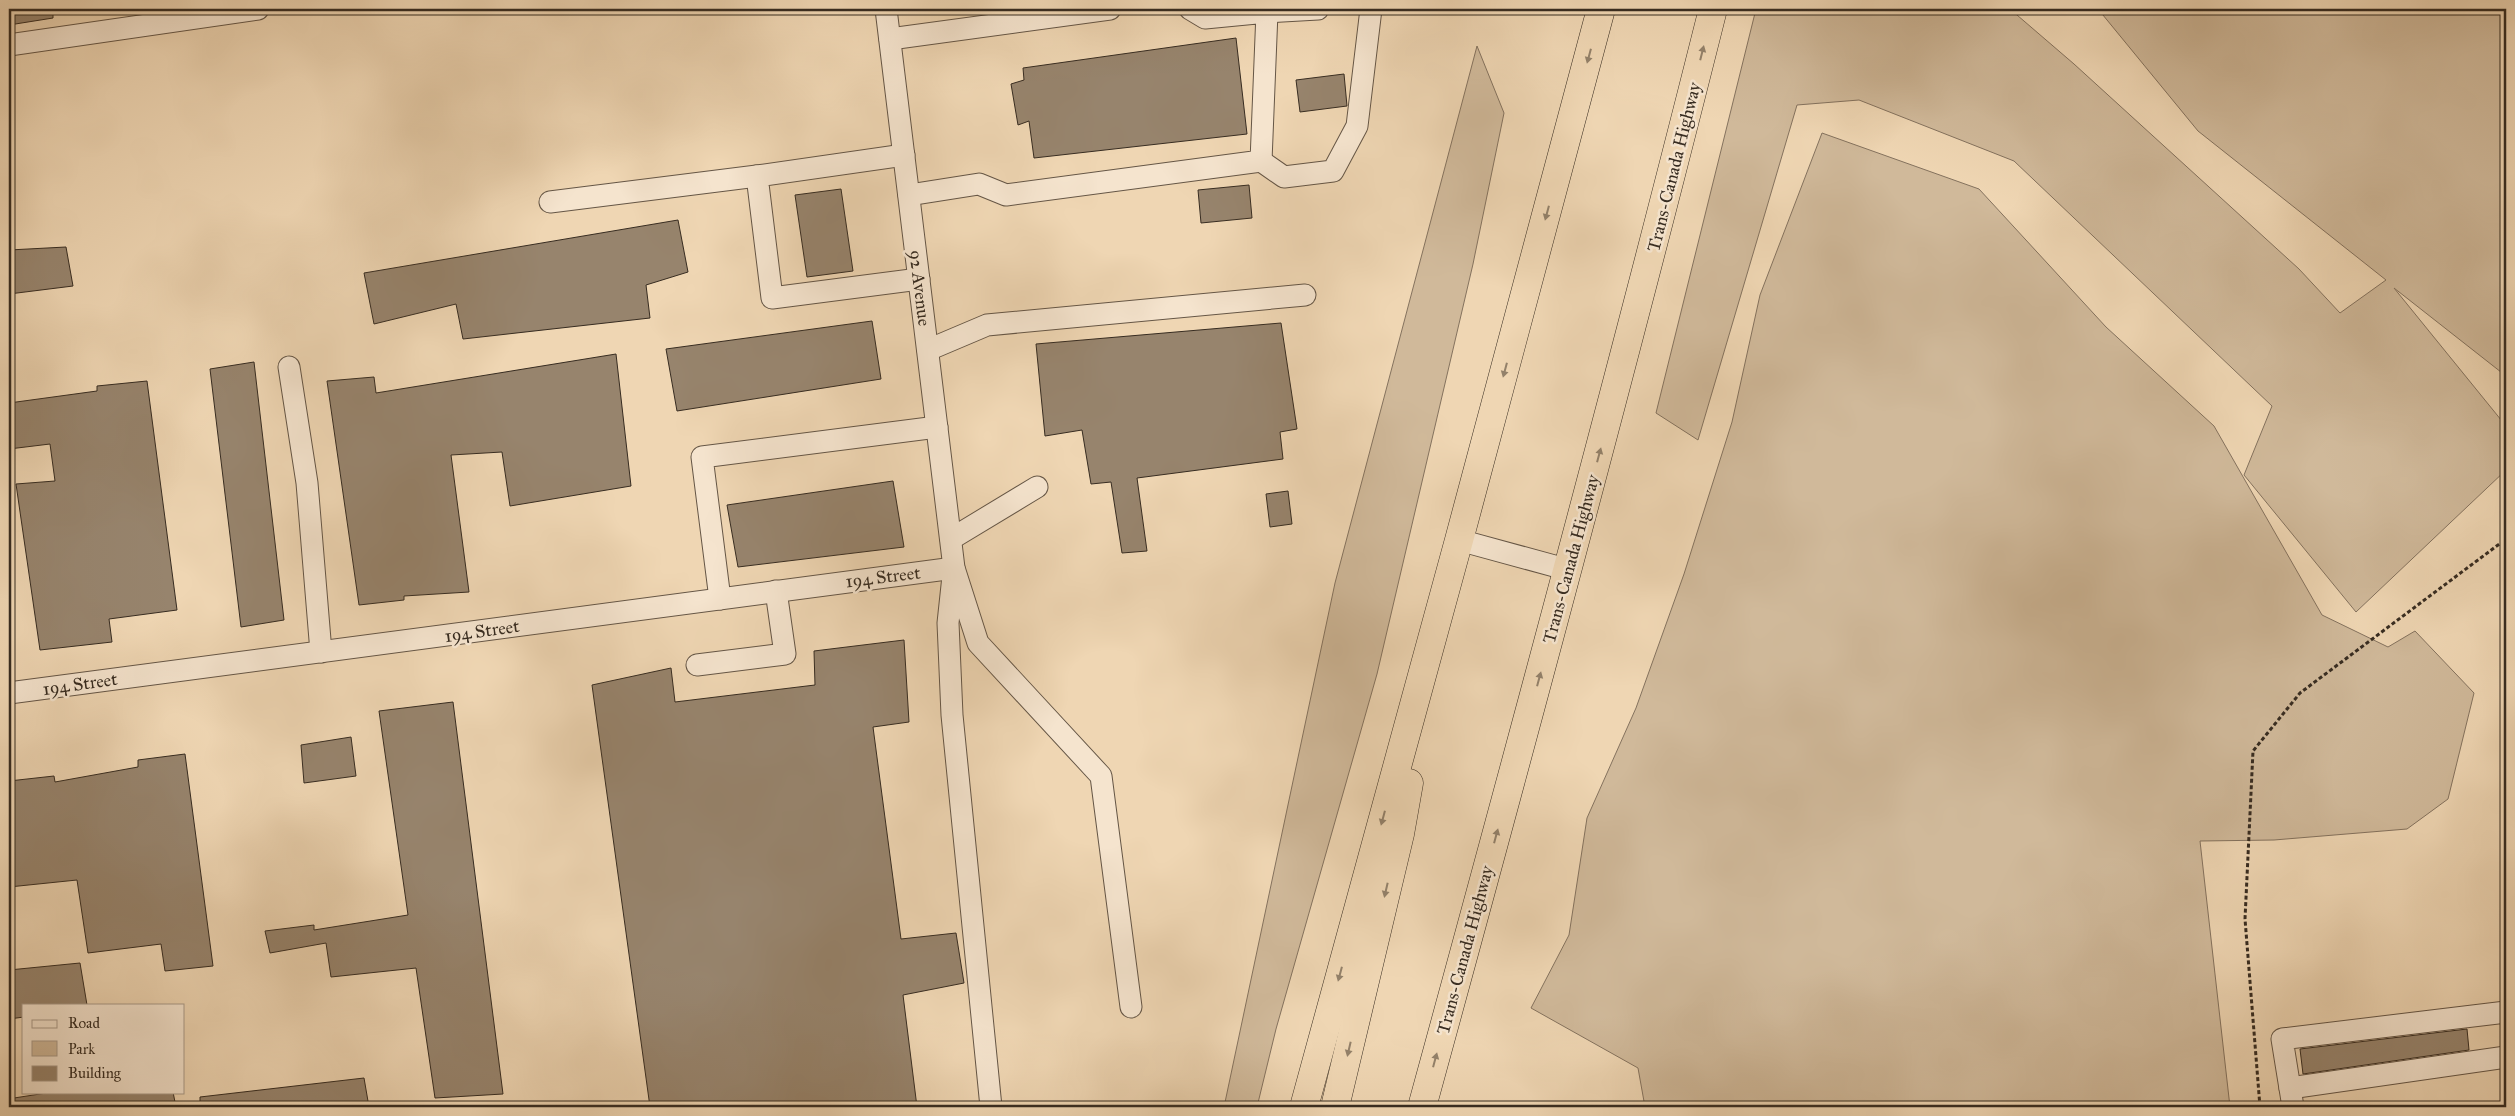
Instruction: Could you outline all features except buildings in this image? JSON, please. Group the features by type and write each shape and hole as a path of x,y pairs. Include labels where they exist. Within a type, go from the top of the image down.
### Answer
{"highway":[{"path":"1304,1107 1447,585 1601,9"},
{"name":"Trans-Canada Highway","path":"1422,1107 1569,570 1650,261 1713,9"},
{"path":"1335,1107 1400,834 1447,585"}],"street":[{"path":"9,45 258,9"},
{"name":"92 Avenue","path":"886,9 954,568"},
{"path":"890,39 1110,9"},
{"path":"1190,9 1205,18 1318,9"},
{"path":"908,195 979,184 1006,195 1261,161 1284,177 1333,171 1357,126 1371,9"},
{"path":"1261,161 1267,12"},
{"path":"550,202 904,155"},
{"path":"757,176 772,298 919,279"},
{"path":"928,350 987,325 1305,295"},
{"path":"289,366 307,483 321,652"},
{"path":"720,599 702,457 937,427"},
{"path":"951,539 1037,487"},
{"path":"1459,540 1569,570"},
{"path":"954,568 978,643 1101,776 1131,1007"},
{"path":"954,568 948,623 952,715 991,1107"},
{"name":"194 Street","path":"9,693 954,568"},
{"path":"697,665 785,654 776,591"},
{"path":"2506,1012 2282,1039 2291,1098 2506,1057"}],"path":[{"path":"2260,1107 2244,919 2253,751 2300,693 2506,539"}],"green space":[{"path":"1756,9 2010,9 2074,64 2299,269 2340,313 2386,280 2198,131 2098,9 2506,9 2506,376 2394,288 2506,426 2506,470 2356,612 2244,475 2272,406 2014,161 1859,100 1797,105 1698,440 1656,413"},
{"path":"1477,46 1504,113 1473,264 1377,674 1276,1029 1257,1107 1224,1107 1335,583"},
{"path":"1822,133 1979,189 2106,327 2214,426 2322,615 2388,647 2415,631 2474,693 2448,799 2407,829 2274,840 2200,841 2230,1107 1645,1107 1638,1068 1531,1008 1569,935 1587,818 1636,708 1684,574 1732,422 1760,295"}]}
